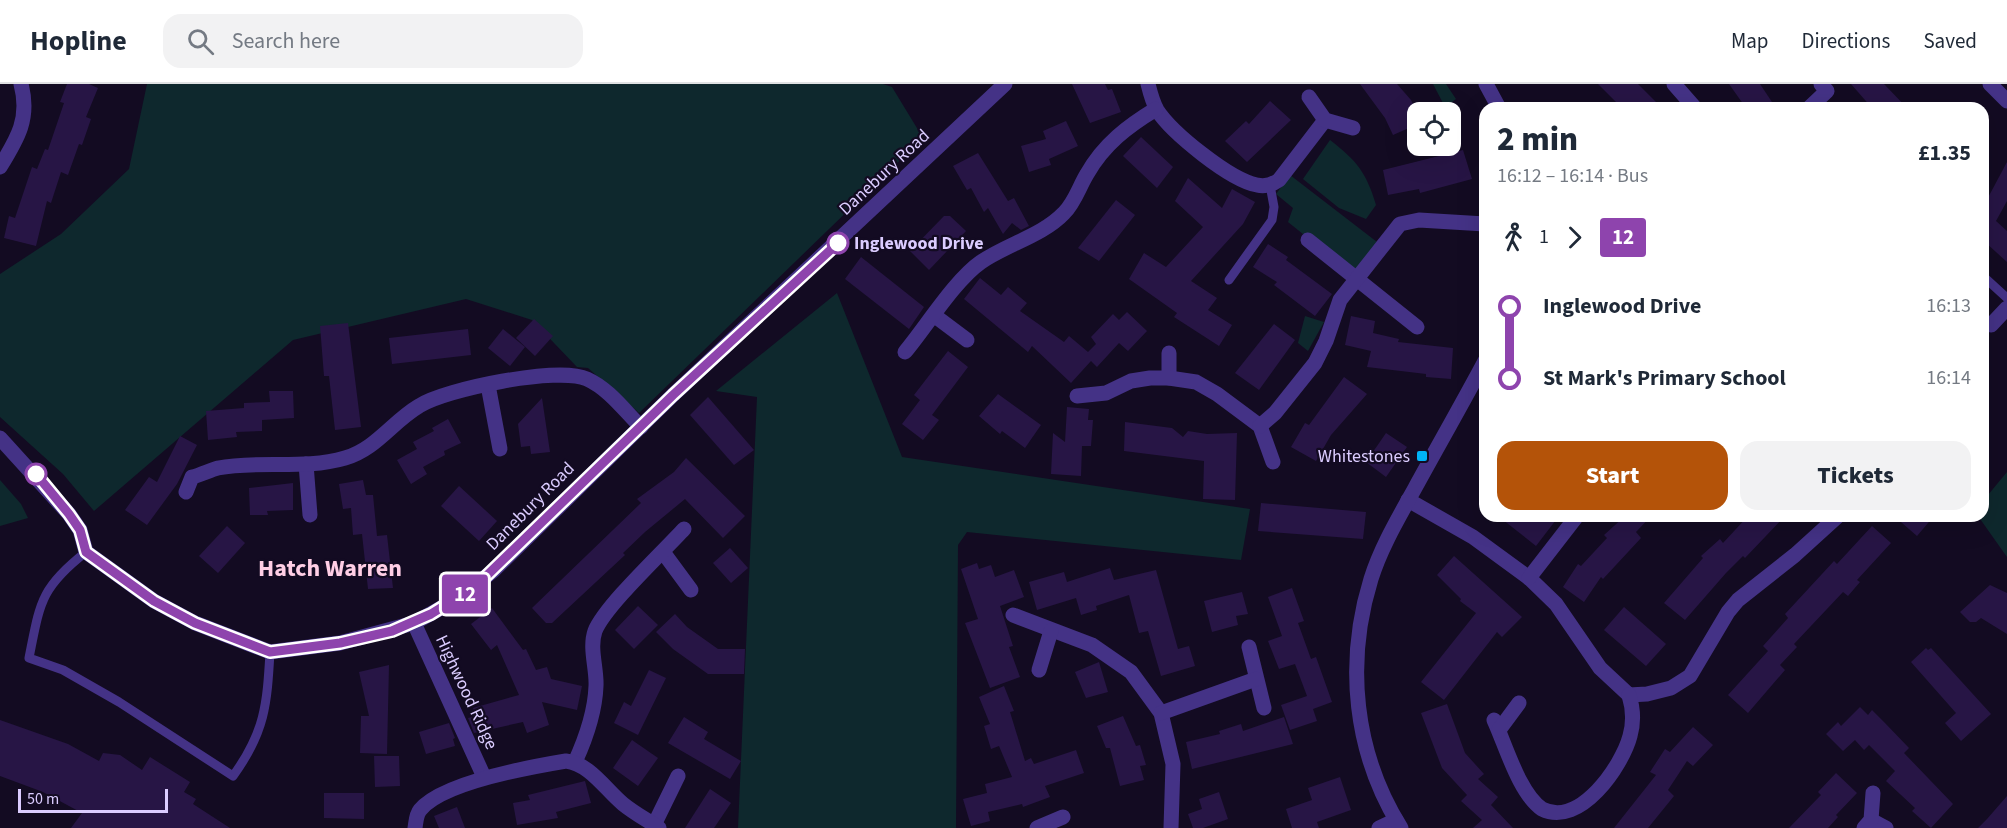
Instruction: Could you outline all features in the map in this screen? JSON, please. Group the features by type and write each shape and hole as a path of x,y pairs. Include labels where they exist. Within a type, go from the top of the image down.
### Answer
{"street":[{"path":"0,167 22,126 26,107 21,84"},
{"name":"Danebury Road","path":"86,552 162,606 195,623 270,652 349,641 414,623 476,586 1005,84"},
{"path":"1148,84 1156,109 1172,128 1225,169 1249,183 1270,185 1279,180 1325,120"},
{"path":"1486,84 1496,102"},
{"path":"1674,84 1688,102"},
{"path":"1815,102 1827,91 1821,84"},
{"path":"1990,84 2007,101"},
{"path":"1309,97 1325,120 1353,128"},
{"path":"904,352 975,267 1058,219 1071,205 1088,172 1103,150 1122,131 1156,109"},
{"path":"1260,426 1275,413 1319,357 1340,300 1400,224 1419,220 1479,224"},
{"path":"1308,240 1417,327"},
{"path":"1991,325 2007,308"},
{"path":"935,316 967,340"},
{"path":"1169,353 1169,378"},
{"path":"1379,828 1398,824 1375,779 1366,752 1358,702 1357,647 1372,577 1408,500 1479,372"},
{"path":"186,492 192,477 218,468 306,464 355,454 376,442 419,405 488,385 562,374 585,378 604,389 641,427"},
{"path":"1077,396 1106,393 1131,381 1169,378 1196,382 1260,426 1273,462"},
{"path":"488,385 500,449"},
{"path":"0,438 69,514 80,530 86,552"},
{"path":"306,464 310,515"},
{"path":"1408,500 1473,537 1529,578 1556,604 1600,668 1629,694 1647,694 1671,688 1690,676 1728,612 1738,600 1795,555 1831,522"},
{"path":"1529,578 1572,522"},
{"path":"678,776 657,826 623,804 575,762 592,715 596,686 593,644 595,631 606,614 684,529"},
{"path":"663,552 691,590"},
{"path":"1014,615 1092,645 1131,672 1161,713 1173,764 1171,828"},
{"name":"Highwood Ridge","path":"414,623 484,777"},
{"path":"1039,670 1051,631"},
{"path":"1250,647 1264,708"},
{"path":"1161,713 1256,679"},
{"path":"1519,703 1496,725 1526,793 1548,813 1566,814 1583,807 1615,770 1632,725 1629,694"},
{"name":"Highwood Ridge","path":"415,828 417,813 429,801 484,777 566,760 575,762"},
{"path":"1873,793 1867,824 1886,828"},
{"path":"1037,828 1063,817"}],"lane":[{"path":"1229,280 1272,220 1274,207 1270,185"},
{"path":"1989,282 2007,298"},
{"path":"86,552 54,579 46,593 29,658 63,670 110,696 233,776 256,740 263,722 270,652"}],"green space":[{"path":"147,84 883,84 892,87 923,138 639,413 588,368 577,367 532,320 466,299 293,340 94,511 63,474 0,417 0,274 61,234 129,169"},
{"path":"1433,84 1446,84 1456,99 1452,102 1442,102"},
{"path":"1330,140 1354,161 1364,175 1376,205 1366,219 1339,208 1303,179"},
{"path":"1290,175 1377,242 1354,275 1288,222 1293,208 1276,194"},
{"path":"837,293 902,457 1250,509 1241,560 967,532 958,545 956,828 738,828 757,397 716,391"},
{"path":"1305,316 1324,322 1308,351 1298,343"},
{"path":"2007,472 2007,557 1982,522 1989,522 1989,494"},
{"path":"0,480 21,504 28,518 0,526"}],"building":[{"path":"67,84 89,84 98,88 86,117 91,119 82,145 79,144 68,175 61,172 51,203 47,201 36,246 4,238 9,216 15,218 32,167 37,169 45,149 48,150 64,103 60,102"},
{"path":"1072,84 1105,84 1108,90 1112,89 1121,112 1090,123"},
{"path":"1360,84 1397,84 1411,100 1412,102 1407,102 1407,129 1393,135 1385,118"},
{"path":"1598,84 1638,84 1656,102 1616,102"},
{"path":"1729,84 1760,84 1772,102 1742,102"},
{"path":"1851,84 1884,84 1901,102 1867,102"},
{"path":"1270,101 1291,120 1247,162 1225,141 1246,121 1249,124"},
{"path":"1066,121 1078,146 1049,159 1051,165 1029,172 1021,146 1046,139 1043,131"},
{"path":"1141,137 1173,167 1157,188 1123,156"},
{"path":"1463,150 1472,179 1420,193 1419,189 1388,195 1383,170 1439,156 1461,156"},
{"path":"978,153 1008,201 1014,198 1029,226 1021,230 1012,223 1003,234 988,208 984,212 971,188 967,190 953,166"},
{"path":"2007,162 2007,201 1996,221 2007,231 2007,262 1989,246 1989,196"},
{"path":"1188,178 1222,208 1232,189 1255,202 1243,224 1191,281 1217,298 1208,310 1232,325 1219,346 1174,317 1177,313 1129,279 1144,253 1166,267 1203,227 1175,201"},
{"path":"1116,200 1135,215 1099,261 1078,248"},
{"path":"944,216 950,216 966,231 929,270 910,251"},
{"path":"1268,244 1288,257 1286,260 1332,294 1315,316 1274,285 1277,282 1253,267"},
{"path":"861,257 924,307 909,329 845,279"},
{"path":"980,278 1001,295 1008,287 1027,303 1020,311 1064,342 1069,336 1088,352 1096,344 1091,337 1113,314 1119,320 1127,312 1147,331 1128,351 1119,343 1097,367 1091,361 1071,383 1032,346 1028,352 964,299"},
{"path":"1351,316 1375,321 1373,333 1399,339 1398,342 1453,348 1451,379 1367,367 1371,351 1345,345"},
{"path":"534,319 553,336 535,356 516,338"},
{"path":"348,323 361,427 335,430 329,376 324,376 320,326"},
{"path":"1274,324 1295,340 1259,390 1235,373"},
{"path":"468,329 471,355 392,364 389,338"},
{"path":"503,329 525,347 510,366 488,348"},
{"path":"948,351 968,367 932,415 939,420 923,440 902,424 920,400 914,395"},
{"path":"1344,377 1367,394 1331,435 1316,461 1291,447 1305,423 1309,425"},
{"path":"269,391 293,391 294,418 262,420 262,431 236,432 237,437 208,440 206,411 244,408 244,403 270,402"},
{"path":"998,394 1041,425 1025,448 1002,431 1000,434 979,416"},
{"path":"708,397 754,450 734,465 690,415"},
{"path":"542,398 550,452 531,454 530,446 521,447 518,424"},
{"path":"1067,407 1089,409 1088,420 1093,420 1091,446 1082,446 1081,476 1051,474 1053,433 1065,442"},
{"path":"448,419 461,443 444,451 445,455 423,467 427,474 411,484 397,460 417,449 413,442 434,431 432,428"},
{"path":"1125,422 1172,428 1183,437 1188,431 1207,434 1237,433 1235,500 1203,499 1204,461 1124,451"},
{"path":"1386,433 1407,447 1386,477 1366,462"},
{"path":"180,436 197,445 177,484 147,525 125,510 149,477 157,482"},
{"path":"686,458 745,516 723,538 685,499 645,532 623,553 625,555 552,623 546,623 532,608 641,503 637,499 674,472"},
{"path":"363,480 366,495 373,495 377,536 387,535 393,588 368,589 362,534 353,535 351,508 343,509 339,484"},
{"path":"293,483 293,510 267,511 268,515 250,515 249,488"},
{"path":"459,486 497,521 479,541 441,506"},
{"path":"1261,503 1366,512 1363,539 1258,531"},
{"path":"1506,522 1554,522 1536,546"},
{"path":"1618,522 1645,522 1636,532 1641,538 1603,579 1601,577 1584,602 1563,587 1578,564 1581,566 1607,538 1604,535"},
{"path":"1742,522 1779,522 1745,558 1743,556 1726,573 1685,620 1664,603 1703,558 1701,556 1720,539 1723,543"},
{"path":"1901,522 1929,522 1917,536"},
{"path":"227,526 245,543 218,573 199,556"},
{"path":"1872,526 1891,543 1857,580 1860,582 1848,596 1843,592 1794,644 1797,647 1780,665 1785,670 1748,713 1728,695 1768,651 1763,646 1788,618 1785,614 1834,561 1837,564"},
{"path":"730,548 748,568 731,583 713,563"},
{"path":"1454,556 1522,617 1502,637 1497,632 1444,700 1421,682 1476,613 1460,601 1461,599 1437,575"},
{"path":"977,563 979,569 991,565 995,577 1014,570 1024,597 1000,606 1013,646 1009,647 1020,677 990,688 965,623 978,619 961,569"},
{"path":"1110,568 1114,580 1156,570 1178,649 1189,646 1195,666 1161,676 1148,631 1139,633 1129,595 1096,606 1097,610 1081,615 1076,598 1037,610 1029,582 1064,572 1067,582"},
{"path":"1990,585 2007,593 2007,634 1981,618 1976,622 1970,622 1960,612"},
{"path":"1292,588 1304,621 1298,623 1311,659 1316,657 1332,702 1313,709 1317,721 1290,730 1281,705 1307,696 1295,664 1279,669 1268,641 1282,636 1268,597"},
{"path":"1242,592 1248,614 1236,616 1238,625 1212,632 1204,601"},
{"path":"638,606 658,625 634,649 615,630"},
{"path":"1624,607 1666,644 1646,666 1604,630"},
{"path":"492,608 523,650 526,649 536,670 547,667 551,679 582,686 577,710 542,702 549,725 527,733 523,722 474,733 468,718 476,716 473,708 519,695 497,645 491,650 471,624"},
{"path":"675,614 687,627 718,649 745,649 744,674 708,674 673,649 656,632"},
{"path":"1926,648 1928,650 1931,648 1991,714 1961,741 1945,723 1956,713 1911,662"},
{"path":"1099,662 1108,692 1086,698 1075,672"},
{"path":"389,665 387,754 360,753 361,716 369,716 359,672"},
{"path":"649,670 666,678 638,735 614,723 624,702 631,706"},
{"path":"1004,686 1014,711 1010,712 1025,761 1031,758 1034,764 1076,750 1084,773 1045,786 1050,797 1023,807 1022,804 988,812 990,821 971,826 963,799 987,793 985,784 1012,777 999,746 991,749 984,726 990,724 979,697"},
{"path":"1447,704 1465,753 1484,774 1478,779 1498,797 1491,805 1513,828 1473,828 1482,820 1461,801 1467,795 1442,768 1421,713"},
{"path":"1860,707 1868,715 1872,710 1909,748 1904,753 1953,804 1931,828 1912,811 1915,808 1886,781 1895,771 1869,745 1864,750 1855,740 1843,751 1826,734 1838,722 1841,726"},
{"path":"1123,716 1136,746 1140,745 1146,765 1140,766 1144,780 1120,786 1110,748 1106,748 1097,726"},
{"path":"684,717 708,732 704,739 741,761 730,779 668,743"},
{"path":"1284,717 1293,744 1192,769 1186,742 1220,734 1219,731 1241,724 1243,731"},
{"path":"0,720 68,744 99,761 103,753 120,755 142,770 150,757 190,782 184,792 196,799 193,804 230,828 71,828 82,813 43,792 0,776"},
{"path":"449,723 455,738 453,739 455,746 426,754 419,732"},
{"path":"1693,727 1713,745 1693,766 1687,761 1668,790 1674,796 1648,828 1614,828 1656,775 1650,772 1665,749 1670,752"},
{"path":"632,740 658,758 638,786 613,768"},
{"path":"374,756 399,756 400,786 375,787"},
{"path":"1836,773 1857,793 1836,815 1838,817 1828,828 1789,828 1821,795 1818,792"},
{"path":"1340,777 1351,810 1317,822 1319,828 1292,828 1286,809 1312,800 1308,788"},
{"path":"585,781 591,803 556,812 558,818 517,825 513,803 530,800 528,795"},
{"path":"710,789 731,803 714,828 685,828"},
{"path":"1219,792 1228,819 1203,828 1193,828 1188,814 1202,809 1199,799"},
{"path":"324,793 364,793 364,819 324,818"},
{"path":"2007,796 2007,828 1978,828 1987,819"},
{"path":"457,807 465,828 439,828 434,816"}],"bus line":[{"name":"12","path":"36,474 80,530 86,552 154,601 195,623 270,652 368,638 414,623 445,607 476,586 673,395 838,243"}],"place":[{"name":"Inglewood Drive","path":"838,243"},
{"name":"Whitestones","path":"1422,456"}],"district":[{"name":"Hatch Warren","path":"330,568"}]}
